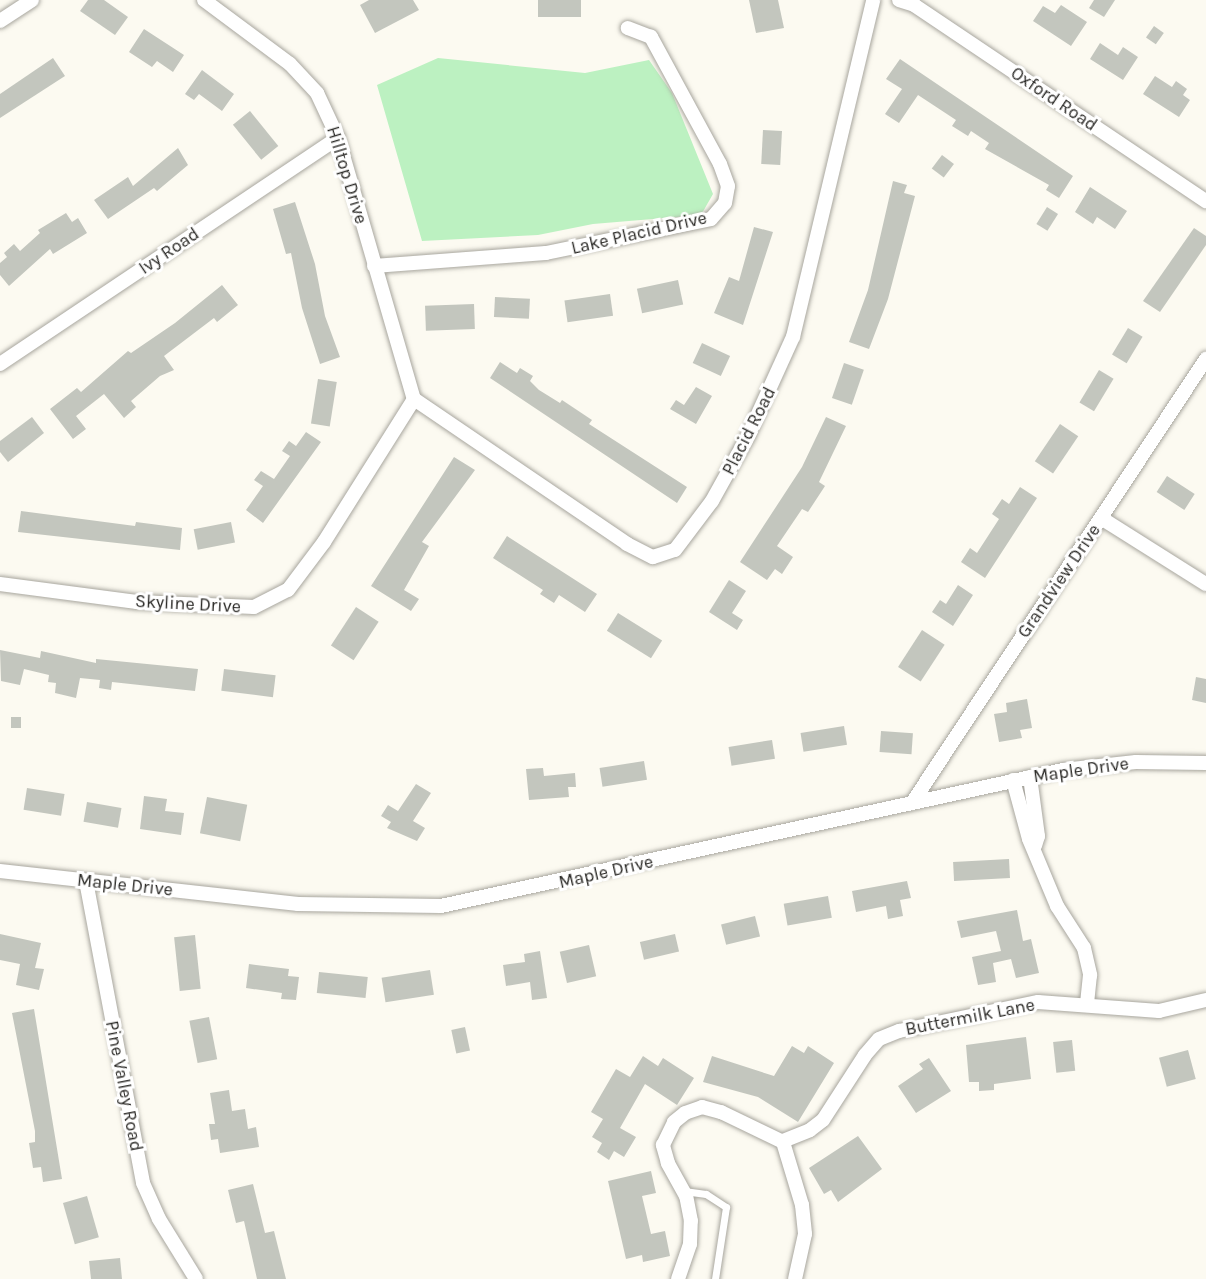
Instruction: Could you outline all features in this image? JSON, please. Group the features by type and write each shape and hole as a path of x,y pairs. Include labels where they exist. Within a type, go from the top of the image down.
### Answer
{"street":[{"path":"0,21 32,0"},
{"name":"Hilltop Drive","path":"204,0 304,79 317,93 338,138 414,399"},
{"name":"Placid Road","path":"414,399 627,543 653,557 675,550 693,531 727,473 793,337 873,0"},
{"name":"Oxford Road","path":"899,0 914,4 1206,201"},
{"name":"Lake Placid Drive","path":"374,266 546,253 711,219 725,203 728,186 720,164 651,37 628,28"},
{"name":"Ivy Road","path":"0,364 338,138"},
{"name":"Grandview Drive","path":"912,803 1206,359"},
{"name":"Skyline Drive","path":"0,584 137,602 254,607 288,590 324,542 414,399"},
{"path":"1101,518 1206,584"},
{"name":"Maple Drive","path":"0,871 298,904 441,906 1013,780 1136,762 1206,763"},
{"path":"1029,816 1030,777"},
{"path":"1013,780 1038,836 1035,846 1057,906 1084,948 1090,975 1088,1003"},
{"name":"Pine Valley Road","path":"86,881 143,1183 159,1219 196,1279"},
{"name":"Buttermilk Lane","path":"783,1141 823,1120 864,1055 879,1040 899,1031 1017,1006 1088,1003 1159,1011 1206,1000"},
{"path":"678,1279 690,1244 691,1221 684,1191 663,1144 674,1122 685,1113 702,1107 721,1112 783,1141 802,1205 805,1234 795,1279"}],"lane":[{"path":"684,1191 706,1194 726,1207 715,1279"}],"shaded area":[{"path":"438,58 585,73 649,60 672,93 713,194 701,215 593,224 538,235 422,241 377,85"}],"building":[{"path":"88,0 104,0 128,17 115,35 80,11"},
{"path":"369,0 413,0 419,10 375,33 360,5"},
{"path":"538,0 581,0 581,17 538,17"},
{"path":"749,0 778,0 784,28 756,33"},
{"path":"1094,0 1115,0 1104,17 1089,8"},
{"path":"1061,5 1087,22 1071,46 1033,21 1043,6 1055,13"},
{"path":"1154,26 1164,33 1156,44 1146,37"},
{"path":"144,29 184,55 173,72 157,61 152,67 129,52"},
{"path":"1100,43 1118,55 1123,47 1138,57 1123,80 1090,59"},
{"path":"53,58 65,76 0,118 0,94"},
{"path":"900,59 1073,176 1059,198 1046,190 1049,185 985,149 989,143 971,131 968,136 952,126 956,120 918,95 899,123 885,114 902,89 886,79"},
{"path":"202,70 234,94 222,111 199,94 194,100 185,94"},
{"path":"1155,76 1172,87 1176,81 1187,89 1183,95 1190,100 1179,117 1143,94"},
{"path":"250,111 278,146 261,160 233,125"},
{"path":"763,130 782,131 780,165 761,164"},
{"path":"178,148 188,165 157,191 154,188 108,219 94,200 128,177 133,186"},
{"path":"942,155 954,164 944,178 932,169"},
{"path":"893,181 907,185 904,193 915,196 888,299 869,349 849,342 868,290"},
{"path":"1090,187 1127,211 1115,229 1097,217 1093,224 1075,212"},
{"path":"295,202 315,264 325,316 340,357 320,364 302,308 291,253 286,254 273,209"},
{"path":"1047,207 1058,214 1047,231 1036,224"},
{"path":"66,213 72,222 78,218 87,233 53,254 50,249 9,286 0,275 0,263 7,257 4,253 14,244 20,251 40,233 38,230"},
{"path":"754,227 773,232 743,325 714,313 729,277 739,281"},
{"path":"1194,228 1206,236 1206,245 1160,312 1143,301"},
{"path":"678,280 683,304 642,313 637,289"},
{"path":"222,285 238,305 217,322 214,318 164,356 174,370 160,376 131,401 136,407 124,418 104,394 76,416 86,429 73,439 50,409 77,388 81,392 128,351 131,353 175,323"},
{"path":"610,294 613,316 568,322 564,300"},
{"path":"495,297 530,299 529,319 494,317"},
{"path":"474,304 475,329 426,331 425,306"},
{"path":"1128,328 1143,337 1127,363 1112,355"},
{"path":"702,343 730,356 721,376 693,363"},
{"path":"500,362 517,373 520,368 533,376 530,381 539,390 560,403 562,400 592,420 589,424 687,487 677,503 490,378"},
{"path":"844,363 864,370 852,405 832,398"},
{"path":"1099,370 1114,379 1094,411 1079,403"},
{"path":"318,379 337,382 330,426 311,423"},
{"path":"696,387 712,396 696,424 670,409 676,400 684,405"},
{"path":"32,417 44,433 8,462 0,452 0,441"},
{"path":"826,417 846,426 819,482 825,486 808,512 802,509 777,546 793,557 782,574 775,569 767,580 740,562 802,467"},
{"path":"1060,424 1078,436 1053,474 1035,461"},
{"path":"306,432 321,442 263,523 246,510 263,486 254,480 261,471 274,479 290,456 282,451 289,441 296,446"},
{"path":"454,457 475,470 422,542 429,546 404,590 419,599 411,611 371,586"},
{"path":"1167,476 1195,494 1184,510 1157,492"},
{"path":"1020,487 1037,498 985,578 961,562 970,548 977,553 999,519 992,514 1002,499 1009,504"},
{"path":"21,511 135,526 136,522 182,528 180,550 18,532"},
{"path":"231,522 235,543 198,550 194,529"},
{"path":"507,536 597,594 585,612 559,595 554,603 540,594 543,590 493,558"},
{"path":"729,580 746,591 732,613 743,620 737,630 709,612"},
{"path":"958,585 973,595 953,626 932,612 940,600 946,604"},
{"path":"356,607 379,622 354,660 331,646"},
{"path":"618,613 662,641 651,658 607,631"},
{"path":"922,630 945,645 921,682 898,667"},
{"path":"0,650 40,658 41,651 96,663 96,659 198,669 195,691 112,682 111,690 99,688 100,680 80,678 76,698 55,693 56,683 48,682 49,675 24,669 20,685 1,681"},
{"path":"224,669 276,675 273,697 221,691"},
{"path":"1196,677 1206,679 1206,703 1192,700"},
{"path":"1027,699 1032,728 1020,730 1022,738 999,742 994,714 1007,712 1006,703"},
{"path":"11,717 21,717 21,728 11,728"},
{"path":"844,726 847,745 804,752 801,733"},
{"path":"881,731 913,733 911,754 880,752"},
{"path":"772,740 775,759 732,766 729,747"},
{"path":"644,761 647,780 603,787 600,768"},
{"path":"543,768 544,776 575,773 576,787 568,787 569,797 529,800 526,769"},
{"path":"416,784 431,793 413,821 425,828 417,841 387,828 391,822 381,816 388,805 398,811"},
{"path":"27,788 65,794 61,816 24,810"},
{"path":"144,796 167,799 165,811 184,813 181,835 140,829"},
{"path":"207,797 247,805 240,841 200,833"},
{"path":"87,802 121,808 118,828 84,822"},
{"path":"1009,859 1010,878 954,881 953,862"},
{"path":"907,881 911,898 900,900 903,916 888,919 886,906 856,912 852,891"},
{"path":"828,896 832,918 788,925 784,904"},
{"path":"1017,910 1023,941 1031,939 1039,973 1016,978 1011,959 993,963 996,982 978,985 972,957 1001,951 996,931 961,938 957,921"},
{"path":"755,916 760,936 726,945 721,924"},
{"path":"0,934 41,943 35,968 44,969 39,990 16,985 20,964 0,960"},
{"path":"675,934 679,952 644,960 640,942"},
{"path":"195,935 201,989 180,991 174,937"},
{"path":"589,945 596,976 567,983 560,952"},
{"path":"540,951 547,998 532,1000 530,982 506,986 503,965 525,962 524,954"},
{"path":"249,964 289,969 288,976 299,977 296,1000 281,999 282,993 246,988"},
{"path":"430,970 434,995 386,1002 382,978"},
{"path":"319,972 368,977 366,998 317,993"},
{"path":"34,1009 62,1179 43,1182 41,1167 33,1168 29,1143 35,1142 35,1131 12,1013"},
{"path":"209,1017 217,1059 198,1063 189,1021"},
{"path":"465,1027 470,1050 456,1053 451,1030"},
{"path":"1026,1037 1031,1079 994,1084 994,1090 979,1091 979,1082 969,1082 966,1045"},
{"path":"1072,1040 1075,1071 1056,1073 1053,1042"},
{"path":"792,1046 804,1053 808,1046 834,1063 798,1122 758,1097 703,1082 712,1056 774,1076"},
{"path":"1188,1050 1196,1079 1167,1087 1159,1058"},
{"path":"643,1056 658,1066 663,1058 694,1078 677,1105 645,1084 620,1128 636,1137 624,1157 614,1151 609,1160 597,1152 602,1143 592,1137 603,1119 591,1112 616,1069 630,1077"},
{"path":"929,1058 951,1091 916,1113 898,1086 923,1069 919,1064"},
{"path":"229,1090 232,1111 245,1109 248,1129 256,1127 259,1147 220,1153 218,1139 211,1140 209,1124 215,1124 210,1093"},
{"path":"858,1136 882,1169 838,1202 831,1190 824,1194 809,1168"},
{"path":"651,1171 656,1193 642,1196 651,1234 665,1231 670,1256 643,1262 642,1255 626,1259 608,1181"},
{"path":"253,1184 265,1233 274,1231 286,1279 257,1279 244,1221 236,1223 228,1190"},
{"path":"87,1196 99,1237 75,1244 63,1203"},
{"path":"120,1258 122,1279 91,1279 89,1261"}]}
